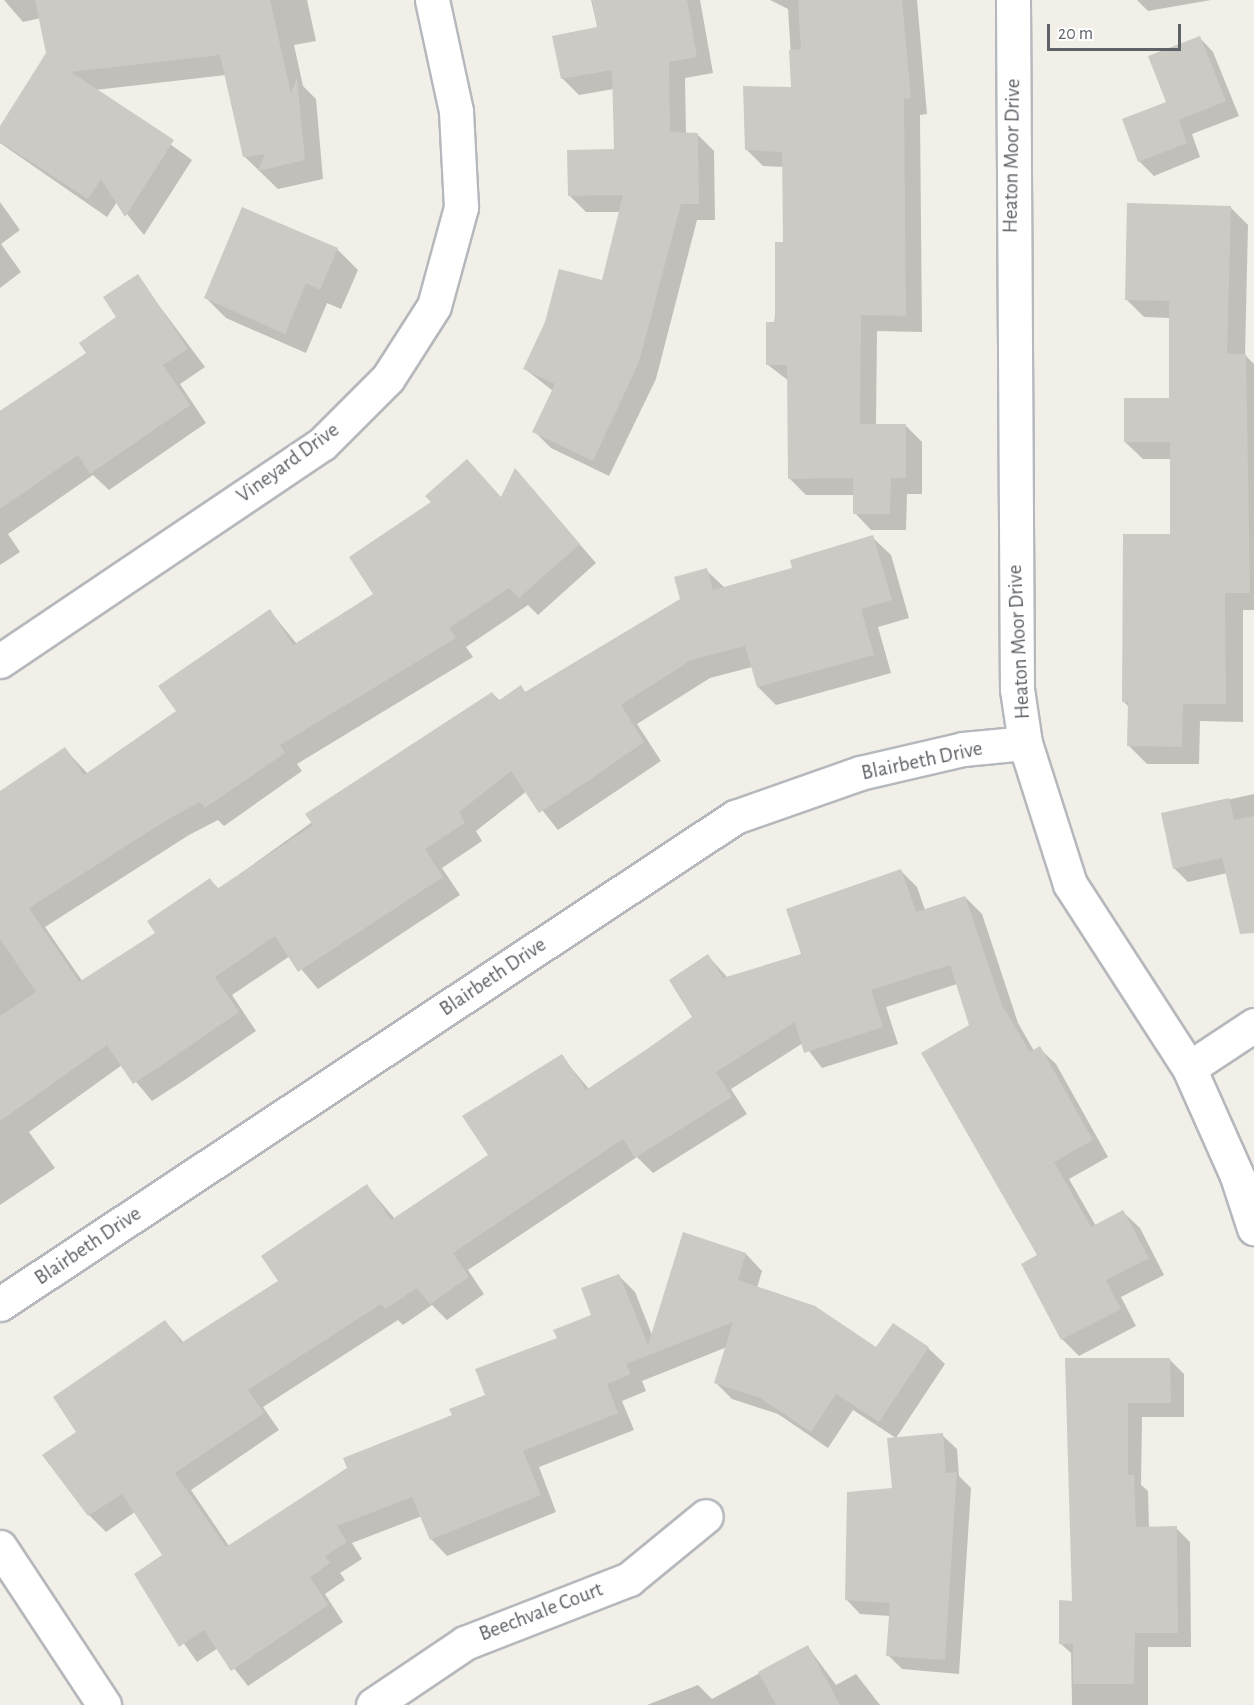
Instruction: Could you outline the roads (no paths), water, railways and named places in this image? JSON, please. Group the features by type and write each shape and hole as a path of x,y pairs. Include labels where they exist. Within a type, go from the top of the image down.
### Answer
{"street":[{"name":"Vineyard Drive","path":"0,661 322,444 388,378 434,306 461,207 456,111 432,0"},
{"name":"Heaton Moor Drive","path":"1013,0 1017,688 1025,743 1070,884 1189,1068 1237,1176 1254,1228"},
{"name":"Blairbeth Drive","path":"0,1304 735,817 860,773 963,749 1025,743"},
{"path":"1189,1068 1254,1025"},
{"name":"Beechvale Court","path":"373,1705 465,1642 629,1579 706,1516"},
{"path":"0,1547 104,1705"}]}
